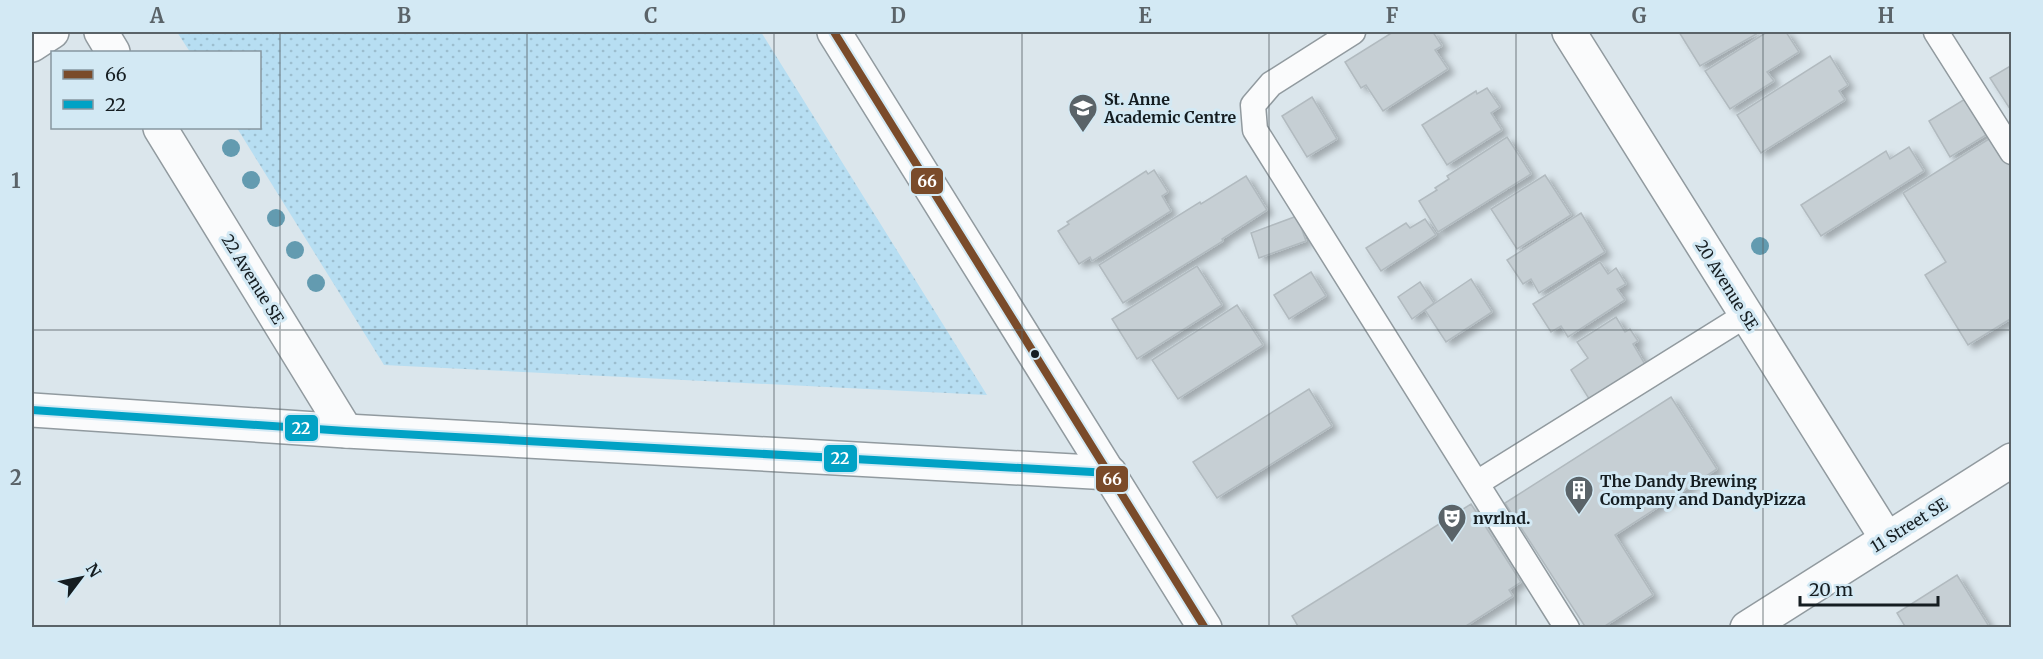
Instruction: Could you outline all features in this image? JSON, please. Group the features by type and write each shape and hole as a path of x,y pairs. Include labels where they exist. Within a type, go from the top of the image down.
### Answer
{"street":[{"path":"32,45 52,32"},
{"path":"100,32 112,51"},
{"path":"834,32 1205,627"},
{"name":"20 Avenue SE","path":"1569,32 1887,539"},
{"name":"22 Avenue SE","path":"160,129 346,431"},
{"path":"32,410 346,431 1110,473"},
{"name":"11 Street SE","path":"1746,627 2012,460"}],"lane":[{"path":"1353,32 1271,84 1253,105 1255,130 1567,627"},
{"path":"1936,32 2012,152"},
{"path":"1477,483 1746,315"}],"shaded area":[{"path":"177,32 761,32 987,395 384,365 238,129 261,129 261,51 189,51"}],"building":[{"path":"1393,32 1433,32 1442,46 1435,50 1448,69 1383,111 1366,85 1361,88 1345,62"},
{"path":"1679,32 1760,32 1700,66"},
{"path":"1767,32 1786,32 1799,52 1767,72 1774,81 1730,109 1705,71"},
{"path":"1830,56 1848,85 1839,91 1845,100 1761,153 1737,115"},
{"path":"2012,65 2012,112 1990,78"},
{"path":"1487,88 1500,107 1491,113 1502,130 1447,165 1422,125 1476,91 1477,94"},
{"path":"1312,97 1337,139 1307,157 1282,116"},
{"path":"1965,99 1986,135 1950,157 1929,121"},
{"path":"1507,137 1531,174 1438,232 1419,201 1437,190 1435,188 1449,179 1447,176"},
{"path":"1992,137 2012,168 2012,318 1968,345 1925,275 1946,262 1903,193"},
{"path":"1909,147 1924,171 1821,236 1801,205 1886,151 1890,159"},
{"path":"1154,170 1168,192 1162,196 1171,211 1092,261 1090,257 1079,264 1058,231 1069,224 1067,222 1146,171 1148,174"},
{"path":"1545,175 1571,215 1517,249 1491,209"},
{"path":"1246,176 1267,210 1222,239 1223,241 1123,303 1099,265"},
{"path":"1581,213 1605,252 1539,293 1531,279 1523,284 1507,260"},
{"path":"1297,216 1306,241 1259,258 1251,233"},
{"path":"1425,219 1436,235 1381,271 1366,248 1406,223 1410,228"},
{"path":"1600,262 1608,274 1616,268 1626,284 1617,289 1625,300 1568,337 1561,326 1551,332 1533,304"},
{"path":"1197,266 1222,305 1137,359 1112,319"},
{"path":"1311,272 1326,296 1289,319 1274,295"},
{"path":"1471,279 1492,312 1446,342 1425,310"},
{"path":"1420,282 1434,303 1412,319 1398,297"},
{"path":"1237,305 1263,345 1178,399 1152,360"},
{"path":"1616,317 1625,332 1630,329 1638,341 1633,344 1646,366 1591,402 1571,370 1588,358 1577,342"},
{"path":"1309,389 1332,426 1217,498 1193,462"},
{"name":"The Dandy Brewing Company and DandyPizza","path":"1671,397 1717,469 1615,535 1653,595 1602,628 1586,628 1505,503"},
{"name":"nvrlnd.","path":"1471,504 1521,582 1509,590 1513,596 1463,628 1299,628 1292,616"},
{"path":"1957,575 1990,628 1906,628 1897,613"}],"transit line":[{"name":"66","path":"834,32 1205,628"},
{"name":"22","path":"32,410 346,431 1110,473"}],"place":[{"name":"St. Anne Academic Centre","path":"1083,134"},
{"name":"The Dandy Brewing Company and DandyPizza","path":"1579,516"},
{"name":"nvrlnd.","path":"1452,544"}]}
